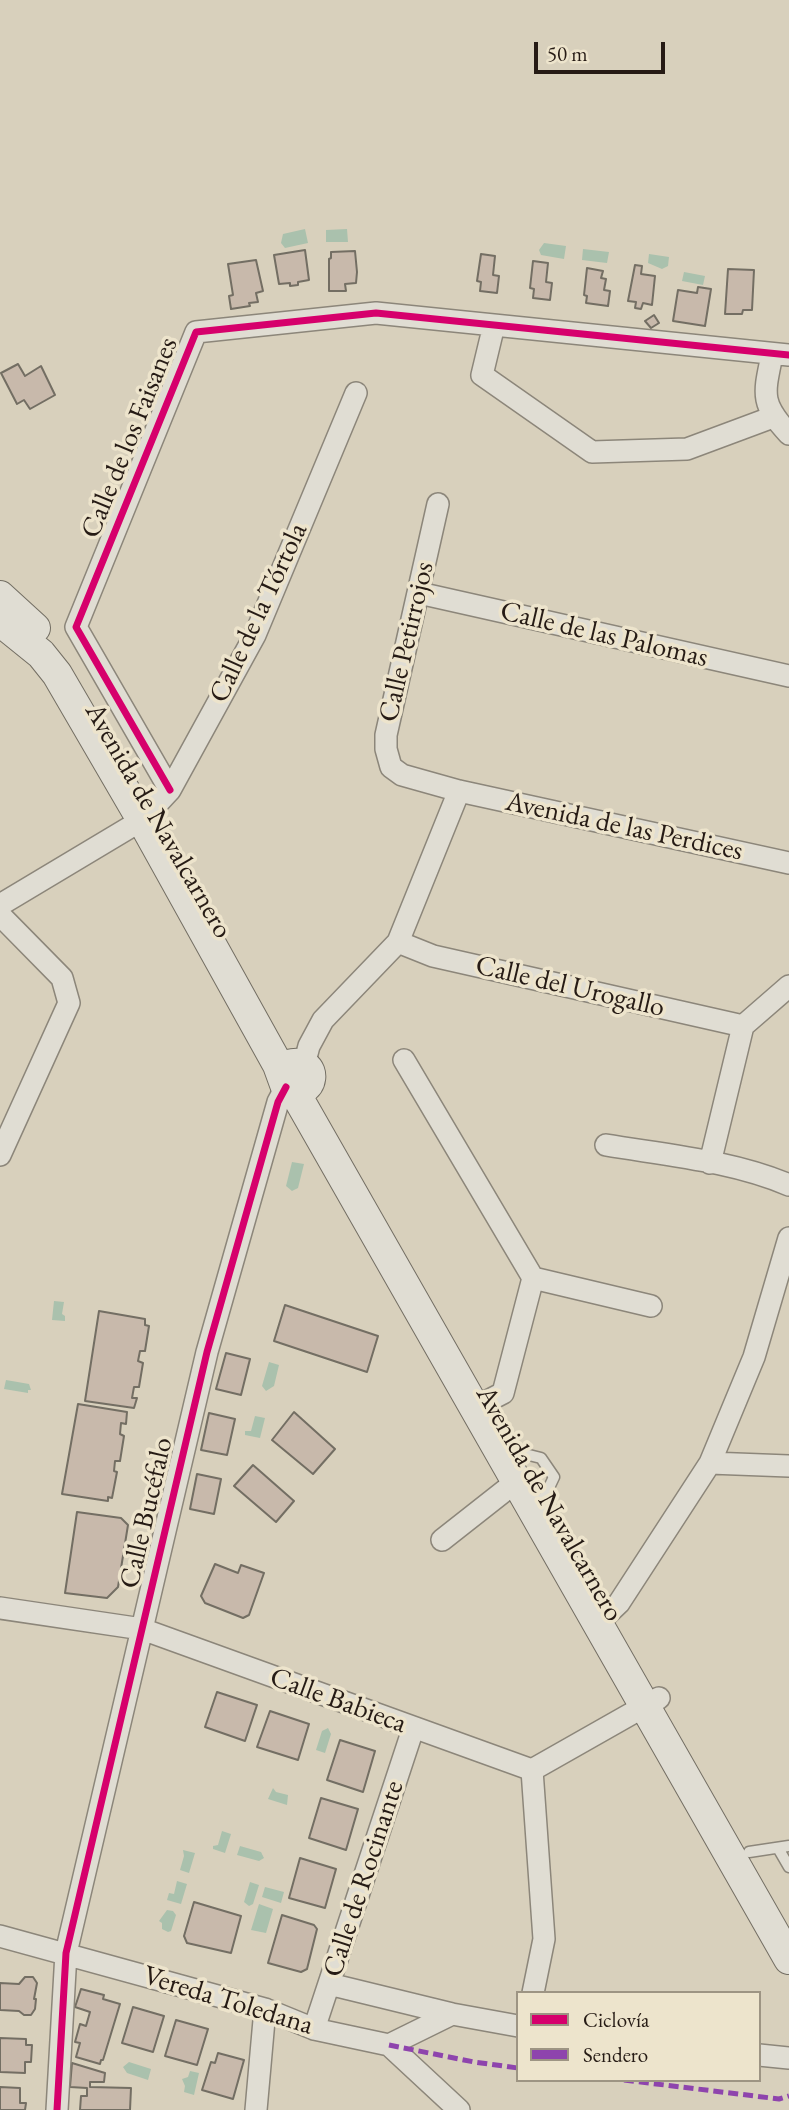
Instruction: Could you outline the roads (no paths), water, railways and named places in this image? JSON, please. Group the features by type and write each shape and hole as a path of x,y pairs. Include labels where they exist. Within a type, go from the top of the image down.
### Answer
{"street":[{"name":"Calle de los Faisanes","path":"154,807 76,627 196,332 376,313 781,355"},
{"path":"494,325 482,375 592,452 687,449 773,417"},
{"path":"781,355 764,391 773,417 789,434"},
{"name":"Calle de la Tórtola","path":"154,807 255,635 356,393"},
{"name":"Calle Petirrojos","path":"402,775 391,767 386,749 386,735 438,504"},
{"name":"Calle de las Palomas","path":"419,593 789,676"},
{"name":"Avenida de Navalcarnero","path":"0,596 55,646 154,807 295,1077 605,1616"},
{"name":"Avenida de Navalcarnero","path":"0,621 41,654 154,807"},
{"name":"Avenida de las Perdices","path":"402,775 459,791 789,863"},
{"path":"295,1077 323,1020 398,942 459,791"},
{"path":"0,905 154,807"},
{"path":"0,915 62,978 69,1003 0,1155"},
{"name":"Calle del Urogallo","path":"398,942 433,956 743,1026"},
{"path":"710,1163 743,1026 789,986"},
{"path":"404,1060 533,1278 503,1393 483,1403"},
{"name":"Calle Bucéfalo","path":"57,2110 65,1952 207,1352 278,1102 295,1077"},
{"path":"606,1145 710,1163 789,1185"},
{"path":"605,1616 619,1602 710,1463 754,1357 789,1238"},
{"path":"533,1278 650,1306"},
{"path":"710,1463 789,1466"},
{"name":"Avenida de Navalcarnero","path":"519,1467 545,1496 605,1616 789,1959"},
{"name":"Avenida de Navalcarnero","path":"442,1540 519,1467"},
{"name":"Calle Babieca","path":"0,1608 142,1629 532,1770"},
{"path":"533,1991 544,1939 532,1770 651,1702"},
{"name":"Avenida de Navalcarnero","path":"651,1702 772,1848 789,1924"},
{"name":"Calle de Rocinante","path":"314,2029 413,1729"},
{"name":"Vereda Toledana","path":"0,1936 265,2009 314,2029 389,2045"},
{"name":"Vereda Toledana","path":"329,1984 452,2014 516,2026"},
{"path":"256,2110 265,2009"},
{"path":"452,2014 389,2045 459,2110"},
{"path":"761,2055 789,2058"}],"lane":[{"path":"772,1848 789,1867"}]}
